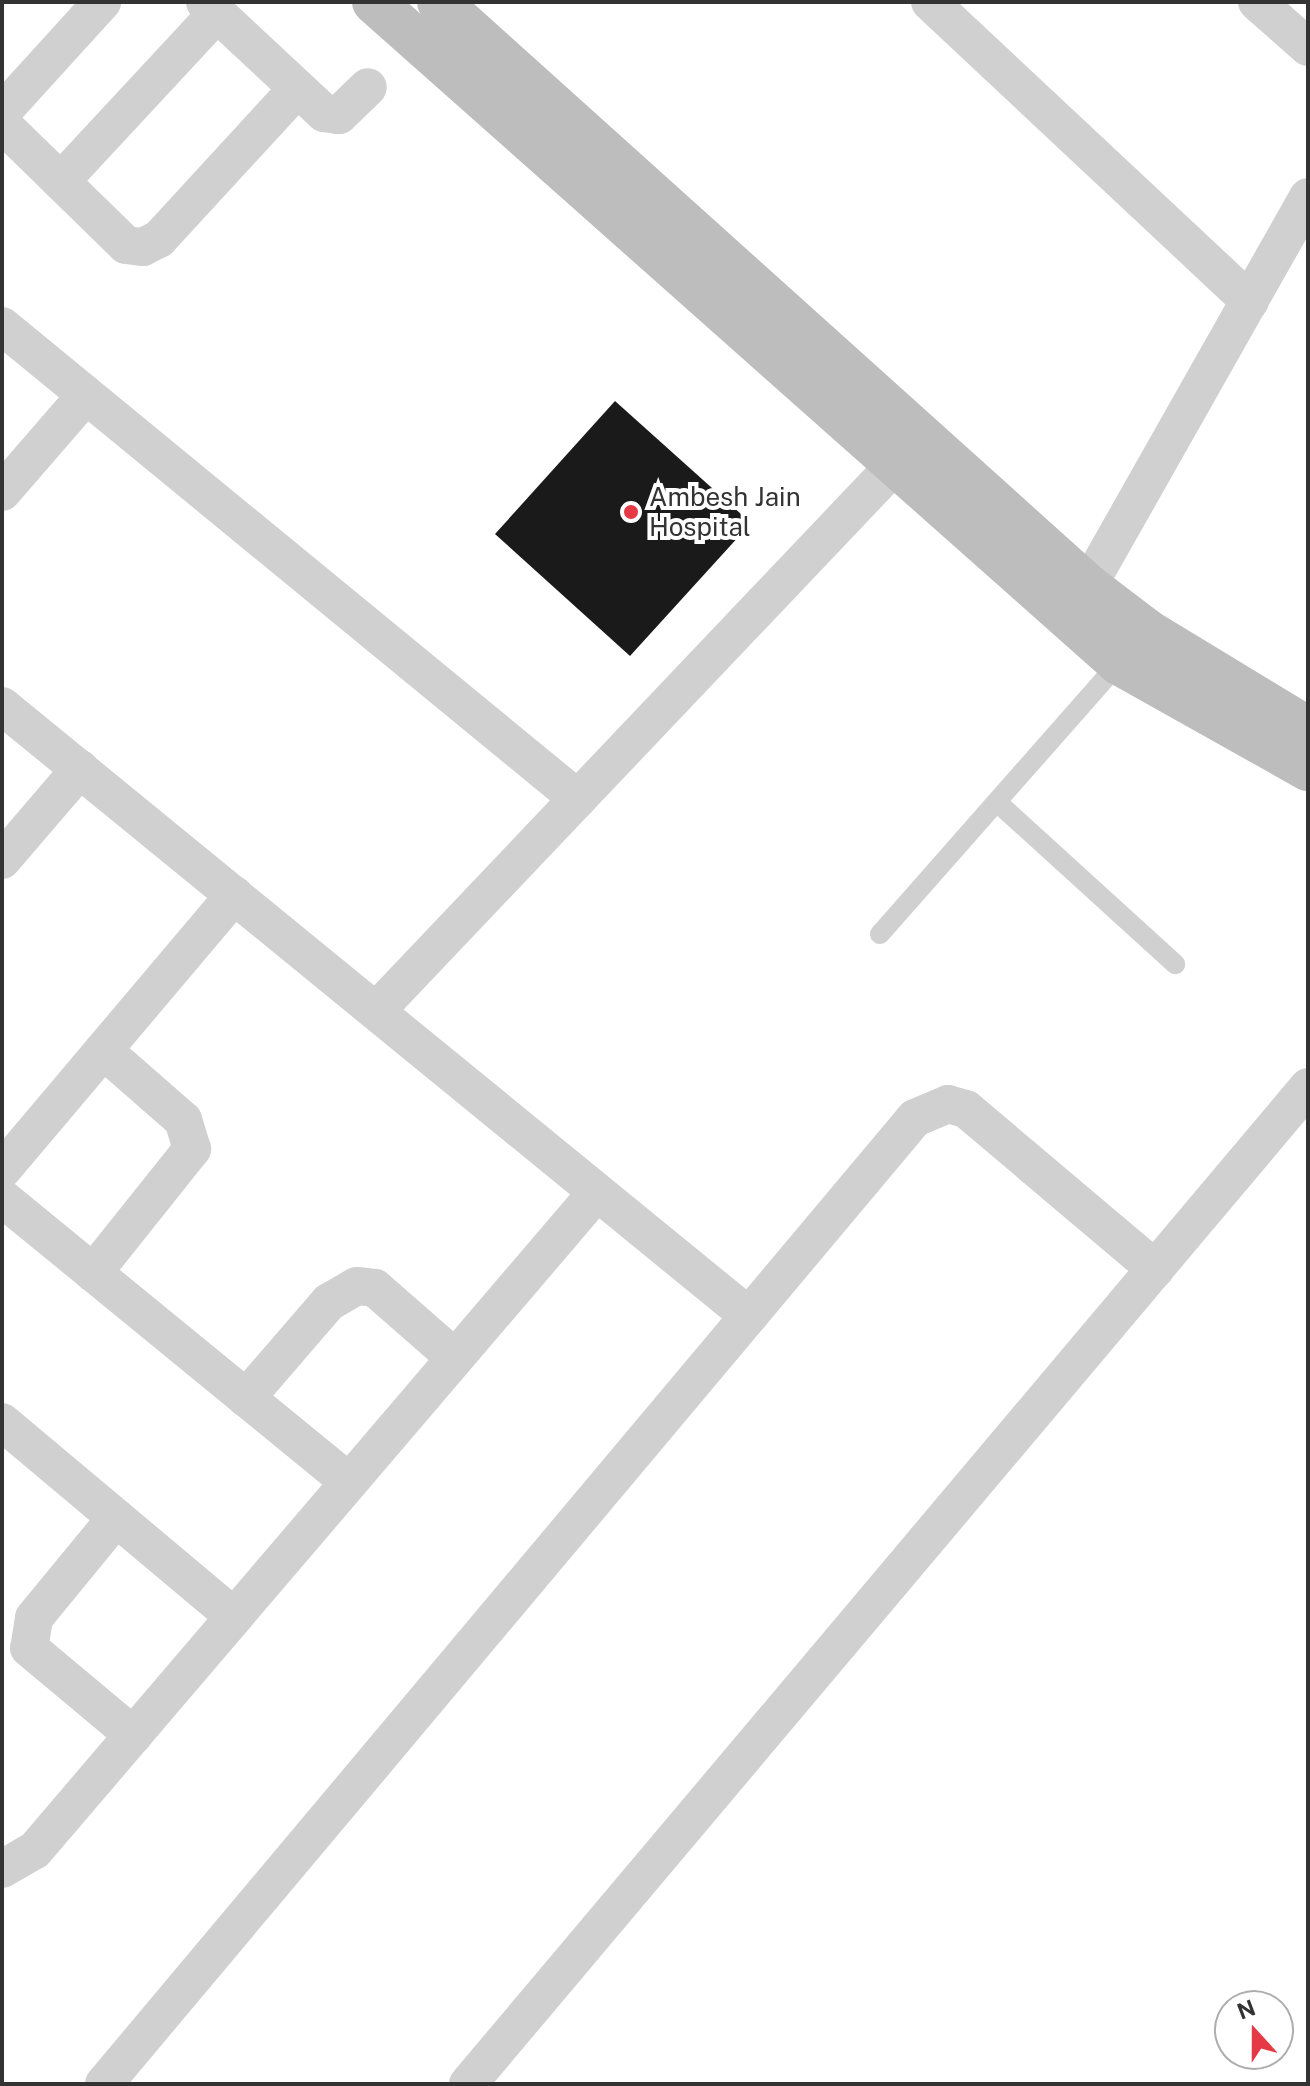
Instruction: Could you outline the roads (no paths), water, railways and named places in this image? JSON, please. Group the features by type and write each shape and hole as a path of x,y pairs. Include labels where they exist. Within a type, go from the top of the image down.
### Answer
{"main road":[{"path":"374,2 892,468 1119,663 1308,769"},
{"path":"452,6 1088,586 1147,631 1308,729"}],"street":[{"path":"2,112 102,2"},
{"path":"930,2 1250,301"},
{"path":"1257,2 1308,47"},
{"path":"61,181 211,8 295,91 331,117 368,87"},
{"path":"2,124 126,245 143,247 159,239 295,91"},
{"path":"1088,586 1308,197"},
{"path":"2,326 578,799"},
{"path":"2,492 86,395"},
{"path":"376,1011 892,468"},
{"path":"2,706 749,1316"},
{"path":"2,860 80,769"},
{"path":"2,1170 234,895"},
{"path":"93,1273 192,1149 183,1120 103,1050"},
{"path":"468,2084 1308,1087"},
{"path":"104,2084 915,1118 948,1104 966,1109 1155,1269"},
{"path":"2,1869 35,1850 597,1192"},
{"path":"2,1198 349,1482"},
{"path":"246,1398 329,1302 357,1286 375,1288 455,1358"},
{"path":"2,1422 234,1617"},
{"path":"116,1518 34,1618 29,1648 133,1735"}],"lane":[{"path":"880,934 1119,663"},
{"path":"997,802 1175,964"}],"place":[{"name":"Ambesh Jain Hospital","path":"631,512"}]}
